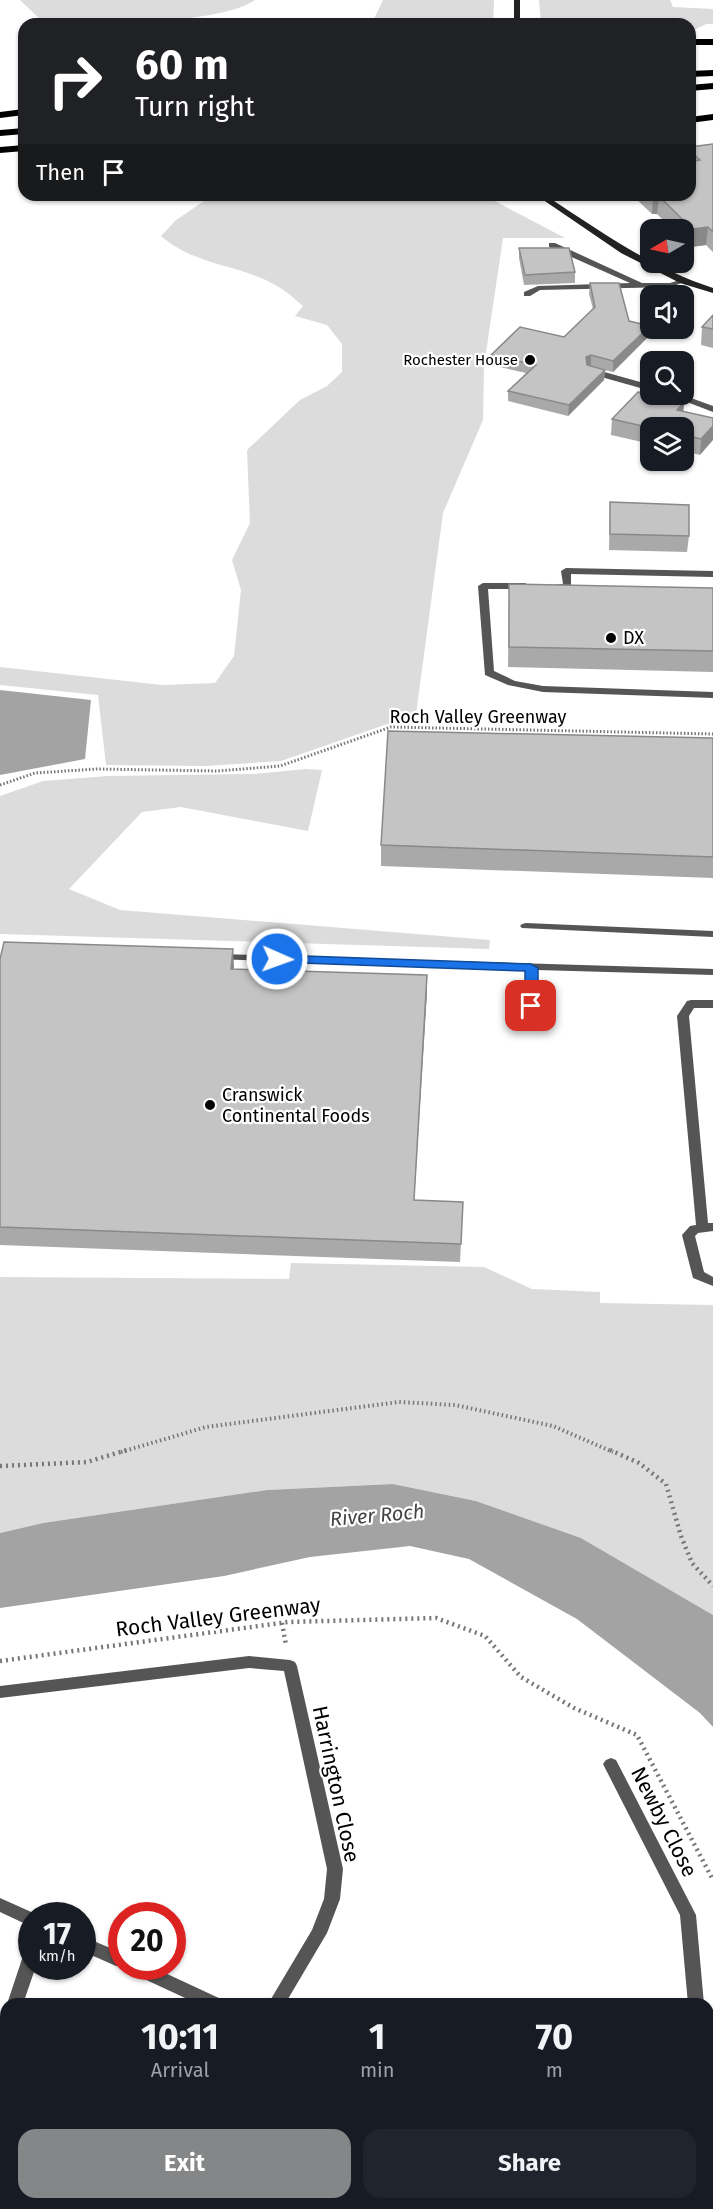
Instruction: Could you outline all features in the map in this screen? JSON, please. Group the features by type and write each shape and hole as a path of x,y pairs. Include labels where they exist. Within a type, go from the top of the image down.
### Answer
{"highway":[{"path":"696,42 713,42"},
{"path":"696,74 713,73"},
{"path":"696,87 713,86"},
{"path":"0,115 18,113"},
{"path":"696,119 713,117"},
{"path":"0,133 18,132"},
{"path":"0,150 18,148"},
{"path":"0,160 18,158"}],"street":[{"path":"517,0 518,18"},
{"path":"549,201 624,251 683,281 713,291"},
{"path":"552,245 639,285"},
{"path":"526,294 538,288 671,285 683,281"},
{"path":"590,371 640,385"},
{"path":"694,402 713,409"},
{"path":"713,574 566,571 568,587 483,586 489,673 512,683 543,689 713,695"},
{"path":"526,926 713,934"},
{"path":"213,957 713,972"},
{"path":"531,968 531,1006"},
{"path":"713,1004 691,1004 683,1017 708,1226 694,1229 688,1235 698,1275 713,1282"},
{"name":"Harrington Close","path":"0,1692 249,1662 290,1666 335,1869 332,1899 319,1933 280,1998"},
{"name":"Newby Close","path":"611,1764 688,1915 695,1998"},
{"path":"0,1905 18,1913"},
{"path":"17,1998 23,1980"},
{"path":"163,1980 202,1998"}],"path":[{"name":"Roch Valley Greenway","path":"0,785 35,773 96,769 219,771 280,766 391,727 713,734"},
{"path":"0,1466 87,1462 206,1427 285,1416 399,1402 455,1405 553,1426 639,1464 666,1484 681,1536 692,1563 713,1586"},
{"name":"Roch Valley Greenway","path":"0,1661 288,1622 436,1618 485,1636 520,1677 574,1708 637,1735 713,1880"}],"shaded area":[{"path":"20,0 255,0 238,8 191,18 39,18"},
{"path":"383,0 494,0 493,18 374,18"},
{"path":"539,0 670,0 673,7 713,9 713,24 706,24 696,29 696,18 540,18"},
{"path":"204,201 495,201 565,238 503,238 484,366 483,420 443,513 416,714 281,761 206,766 106,765 98,695 0,685 0,667 162,685 215,683 234,656 241,590 232,560 250,523 247,450 300,400 327,386 342,372 342,344 327,325 295,316 303,306 277,286 174,246 161,236 176,220"},
{"path":"305,769 322,770 308,831 181,807 142,812 69,889 120,910 490,940 489,949 0,934 0,796 43,781 108,776 253,774"},
{"path":"291,1263 484,1267 532,1289 600,1292 600,1303 713,1305 713,1615 581,1538 476,1501 393,1484 267,1490 43,1523 0,1533 0,1277 289,1279"}],"water":[{"path":"0,690 91,700 85,759 0,775"},
{"name":"River Roch","path":"393,1484 476,1501 581,1538 713,1615 713,1727 700,1713 577,1619 469,1559 410,1546 310,1557 224,1576 0,1608 0,1533 43,1523 267,1490"}],"building":[{"path":"713,144 713,232 708,227 694,229 694,219 682,219 664,201 696,201 696,161 700,160 696,156 696,146"},
{"path":"519,248 569,248 575,272 525,275"},
{"path":"590,283 619,283 629,321 640,324 640,335 613,361 591,355 586,357 587,365 605,370 569,405 508,391 536,365 491,355 520,327 564,337 595,307"},
{"path":"713,315 713,329 702,327"},
{"path":"638,392 640,392 640,405 681,405 677,410 713,418 713,426 701,439 694,437 694,417 640,417 640,425 612,419"},
{"path":"610,502 689,505 689,536 610,534"},
{"name":"DX","path":"509,584 713,588 713,651 509,647"},
{"path":"388,731 713,738 713,857 381,845"},
{"name":"Cranswick Continental Foods","path":"4,942 233,949 231,969 427,975 414,1200 463,1202 461,1244 0,1227 0,959"}],"place":[{"name":"Rochester House","path":"530,360"},
{"name":"DX","path":"611,638"},
{"name":"Cranswick Continental Foods","path":"210,1105"}],"route":[{"path":"277,959 531,968 531,1006"}]}
